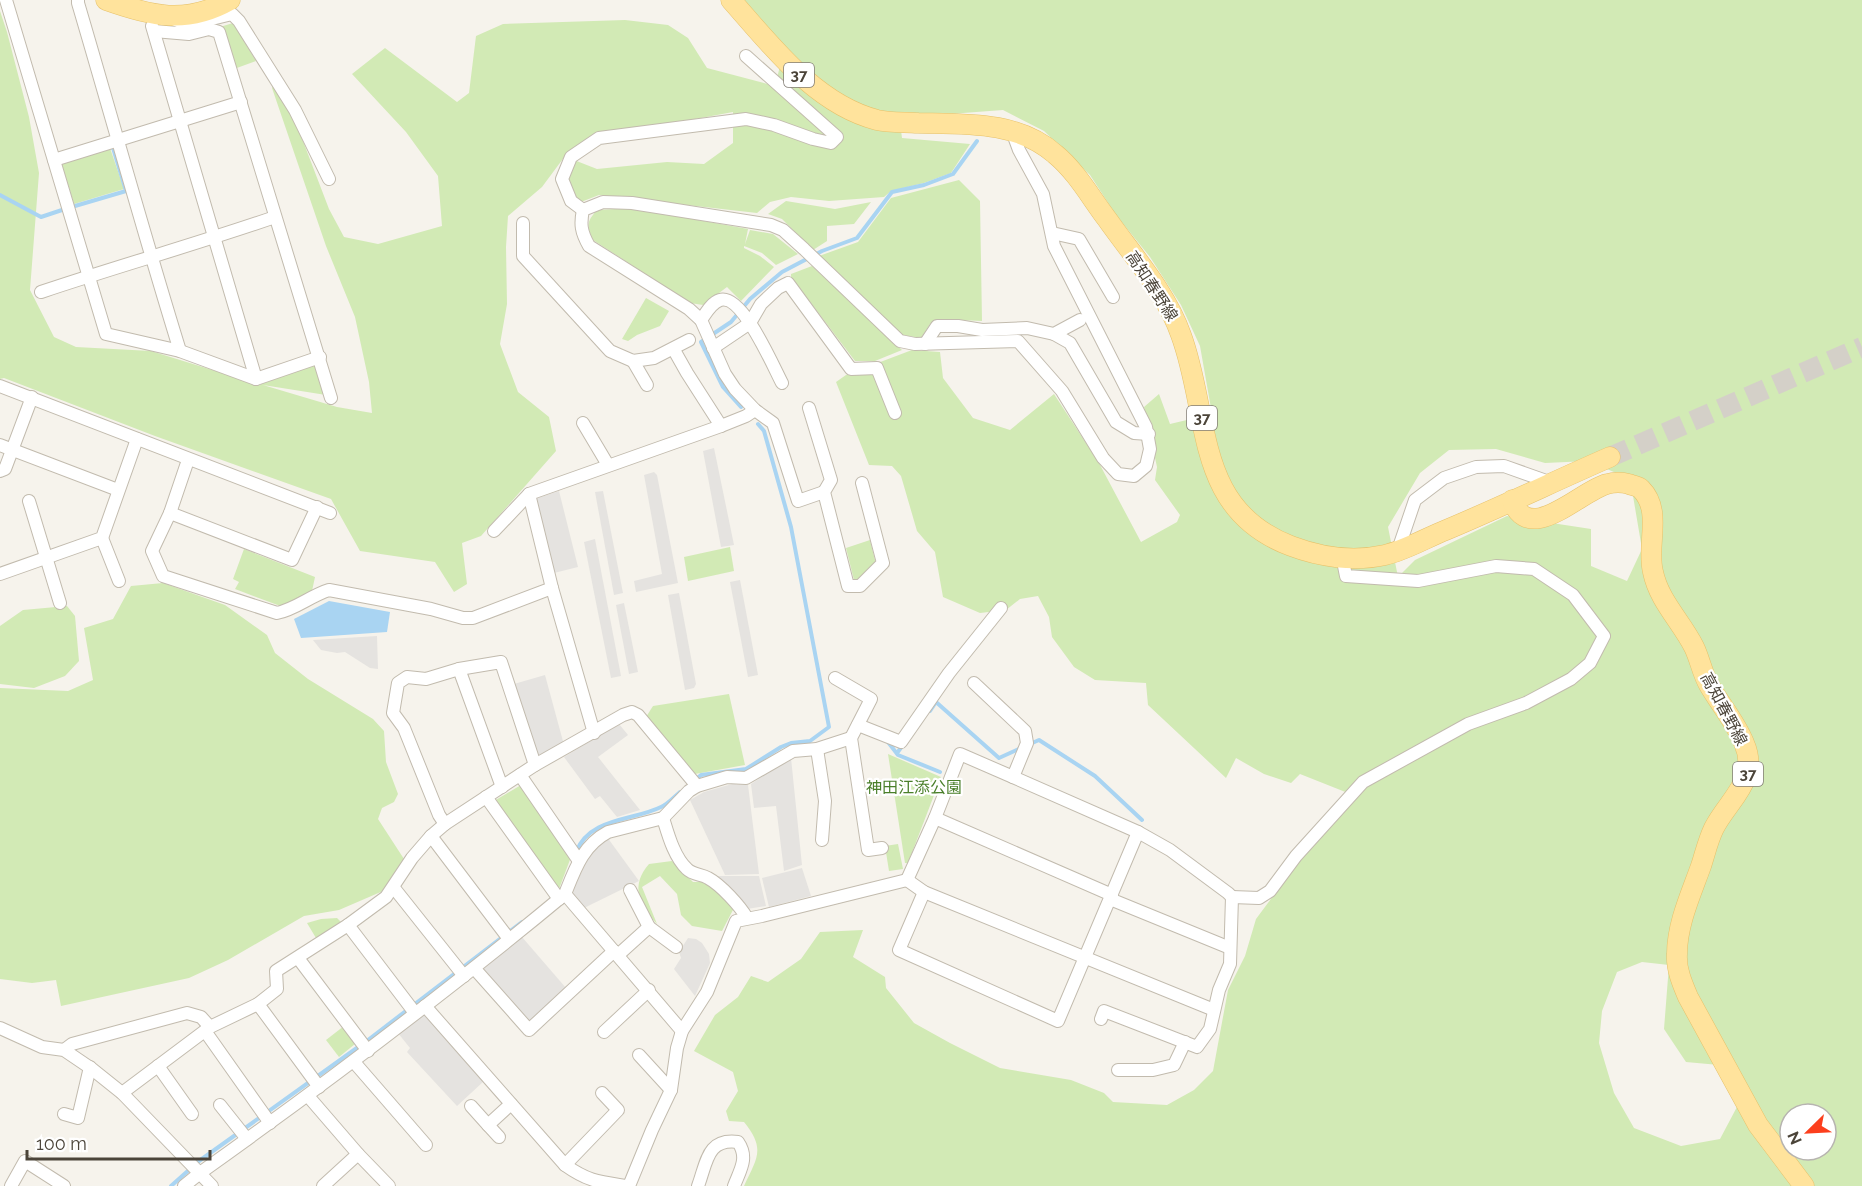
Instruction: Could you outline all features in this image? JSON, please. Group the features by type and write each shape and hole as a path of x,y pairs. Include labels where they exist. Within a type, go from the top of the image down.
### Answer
{"main road":[{"path":"119,2 151,22 215,9 230,0"},
{"name":"高知春野線","path":"731,0 788,65 842,106 887,122 956,124 1012,131 1035,139 1056,154 1155,285 1171,311 1182,335 1216,477 1225,494 1237,509 1265,535 1313,555 1367,557 1385,555 1610,457"},
{"name":"高知春野線","path":"1512,500 1515,509 1525,519 1540,520 1606,484 1623,483 1640,487 1649,500 1654,517 1650,538 1652,571 1661,595 1694,648 1707,683 1744,743 1749,760 1748,777 1713,830 1682,920 1677,953 1679,978 1758,1125 1804,1186"}],"street":[{"path":"6,0 106,334 180,351 256,379 320,357"},
{"path":"78,0 180,351"},
{"path":"170,17 187,25 232,14 295,110 328,179"},
{"path":"151,22 189,34 209,30 219,32 331,398"},
{"path":"151,22 256,379"},
{"path":"583,210 571,201 562,179 571,157 599,138 746,119 774,125 831,143 837,137 746,56"},
{"path":"54,160 241,102"},
{"path":"583,210 603,202 632,202 771,225 783,230 900,341 925,344 1018,341 1062,391 1103,458 1118,474 1134,476 1146,466 1150,448 1149,434 1054,246 1043,194 1019,150 1012,131"},
{"path":"583,210 580,224 589,246 689,309 700,320 724,374 755,410 773,423 798,501 824,492 831,480 809,408"},
{"path":"40,292 275,217"},
{"path":"523,223 523,256 610,351 633,361 654,358 674,350 689,340"},
{"path":"1052,233 1079,239 1113,297"},
{"path":"713,348 748,319 778,288 788,283 851,369 877,368 895,413"},
{"path":"700,320 711,306 721,299 732,301 748,319 782,383"},
{"path":"1054,334 1080,320"},
{"path":"925,344 937,327 958,326 982,330 1027,328 1054,334 1070,343 1116,422 1134,433 1149,434"},
{"path":"674,350 722,426"},
{"path":"633,361 647,385"},
{"path":"0,386 330,513"},
{"path":"0,471 5,469 32,398"},
{"path":"494,531 529,494 722,426 755,410"},
{"path":"583,423 608,465"},
{"path":"118,581 102,538 137,439"},
{"path":"0,445 118,490"},
{"path":"188,460 170,513 152,551 163,576 276,613 288,611 318,593 328,591 431,609 463,618 473,618 552,588"},
{"path":"1398,550 1415,500 1444,478 1476,467 1504,466 1551,483"},
{"path":"824,492 848,586 860,586 883,563 862,483"},
{"path":"529,494 552,588 594,733"},
{"path":"29,501 60,603"},
{"path":"170,513 292,560 317,507"},
{"path":"0,574 102,538"},
{"path":"1232,897 1259,898 1270,891 1296,855 1363,782 1468,724 1526,702 1570,680 1590,663 1604,636 1573,596 1534,569 1496,566 1418,581 1346,576 1342,556"},
{"path":"858,725 901,742 949,674 1001,608"},
{"path":"445,824 439,815 404,728 393,713 398,683 407,677 426,680 459,669 501,662 535,765"},
{"path":"459,669 502,787"},
{"path":"835,678 871,699 851,738 868,850 882,848"},
{"path":"974,683 1025,731 1028,744 1013,777"},
{"path":"122,1093 208,1029 258,1004 277,989 276,971 348,925 386,897 412,858 445,824 535,765 623,715 632,712 638,715 697,786"},
{"path":"184,1186 196,1168 247,1139 308,1096 509,939 558,894 589,846 608,832 663,818 688,791 697,786 727,777 746,778 793,751 818,749 851,738"},
{"path":"818,749 825,801 822,840"},
{"path":"907,880 960,754 1138,832 1170,850 1228,892 1232,897 1230,964 1219,990 1210,1029 1197,1047 1104,1011 1101,1018"},
{"path":"520,775 579,861"},
{"path":"486,797 558,894 616,953 682,1030"},
{"path":"663,818 672,844 682,863 694,874 708,878 741,907 747,918"},
{"path":"935,818 1230,948"},
{"path":"924,892 899,950 1058,1021 1138,832"},
{"path":"431,836 509,939"},
{"path":"348,925 420,1010 511,1104 565,1165 582,1177 596,1182 628,1186 671,1090 676,1048 682,1030 707,992 736,921 907,880 924,892 1214,1011"},
{"path":"394,888 464,976"},
{"path":"630,890 649,927 676,947"},
{"path":"474,968 529,1030 649,927"},
{"path":"298,958 368,1051"},
{"path":"604,1032 649,990"},
{"path":"258,1004 319,1087"},
{"path":"63,1050 72,1044 187,1013 201,1017 270,1123"},
{"path":"0,1028 42,1047 63,1050 90,1067 122,1093 212,1186"},
{"path":"1118,1070 1153,1070 1174,1065 1185,1042"},
{"path":"639,1054 671,1090"},
{"path":"354,1062 426,1145"},
{"path":"158,1066 192,1114"},
{"path":"64,1114 84,1120 90,1067"},
{"path":"565,1165 618,1110 602,1094"},
{"path":"308,1096 389,1186"},
{"path":"488,1125 511,1104"},
{"path":"220,1105 247,1139"},
{"path":"471,1106 499,1137"},
{"path":"698,1186 712,1148 727,1140 738,1142 744,1150 734,1186"},
{"path":"324,1186 358,1154"},
{"path":"11,1186 25,1161 64,1186"}],"green space":[{"path":"730,0 1862,0 1862,1186 744,1186 756,1161 757,1147 751,1131 744,1122 729,1121 726,1111 738,1091 733,1072 694,1051 715,1015 738,997 751,976 768,982 801,959 820,932 863,930 853,957 885,977 886,988 914,1023 1000,1068 1071,1080 1104,1093 1113,1102 1167,1105 1194,1090 1213,1071 1228,990 1245,956 1256,919 1299,861 1358,797 1300,774 1291,783 1264,774 1236,758 1226,778 1148,705 1146,683 1095,680 1074,667 1052,637 1049,617 1038,596 1020,599 1006,610 980,613 943,597 935,552 917,531 901,476 892,466 869,465 836,382 846,375 912,350 940,352 943,378 973,418 1010,430 1054,394 1099,463 1141,542 1177,522 1180,515 1155,480 1157,467 1144,407 1159,394 1170,424 1212,414 1200,346 1181,305 1150,257 1116,215 1090,175 1044,131 1003,110 923,116 899,115 902,138 970,144 951,173 924,183 891,191 884,197 829,201 791,197 770,202 757,213 599,195 581,202 574,196 566,178 574,160 597,169 667,162 704,164 733,143 733,112 674,123 595,133 568,152 542,187 508,216 507,304 500,344 518,392 549,417 556,451 481,536 462,543 467,584 454,592 435,562 360,551 331,499 155,436 4,378 0,379 0,11 29,117 39,173 30,290 54,337 76,347 151,351 261,385 260,381 316,364 326,395 263,385 337,407 372,413 369,382 355,317 326,246 272,88 275,82 293,115 329,209 344,237 378,244 442,226 438,176 406,132 352,74 385,48 457,102 469,93 476,36 503,24 625,20 668,25 688,38 707,68 775,86 781,62","holes":["1496,449 1545,463 1588,461 1628,478 1642,549 1627,581 1591,566 1591,529 1507,516 1415,560 1398,577 1388,527 1420,473 1449,450","1642,962 1669,965 1664,1029 1686,1062 1730,1066 1738,1105 1720,1139 1681,1146 1634,1128 1614,1093 1599,1043 1602,1011 1617,972"]},
{"path":"233,23 256,61 234,69 220,27"},
{"path":"110,148 124,189 74,204 61,162"},
{"path":"959,180 980,201 982,321 936,322 930,324 921,338 902,335 819,256 858,242 891,198"},
{"path":"786,201 835,209 871,202 854,224 827,226 827,241 813,250 782,219 768,214"},
{"path":"632,208 748,229 745,244 750,230 773,234 798,254 776,265 762,253 744,246 774,267 741,301 727,287 703,305 690,303 593,240 589,224 597,210"},
{"path":"812,266 902,350 875,361 855,361 791,277 791,274"},
{"path":"646,298 669,311 660,326 628,341 622,339"},
{"path":"870,540 876,564 863,578 854,580 846,548"},
{"path":"730,547 734,571 688,581 684,557"},
{"path":"244,549 315,577 312,591 283,607 235,589 239,582 233,579"},
{"path":"163,583 225,605 267,635 275,653 308,679 373,719 384,731 386,762 398,794 394,802 382,808 378,819 404,859 383,891 339,910 304,916 228,960 189,978 61,1006 56,980 32,983 0,979 0,688 68,691 93,680 84,628 113,619 131,586"},
{"path":"67,606 75,616 79,661 65,676 34,688 0,684 0,626 23,610"},
{"path":"729,694 745,765 695,774 646,717 653,706"},
{"name":"神田江添公園","path":"888,754 941,777 908,863 905,863"},
{"path":"521,785 571,857 559,889 494,801"},
{"path":"898,844 903,869 889,871 885,846"},
{"path":"672,861 693,882 706,882 734,908 722,931 692,926 681,915 677,894 660,876 642,887 657,924 645,909 638,887 643,872 649,864"},
{"path":"337,918 342,923 316,938 307,923 321,919"},
{"path":"344,1026 354,1038 355,1044 339,1057 326,1040"}],"shaded area":[{"path":"714,448 734,545 721,547 703,451"},
{"path":"654,472 657,475 678,583 636,592 634,581 662,574 644,475"},
{"path":"559,491 578,567 554,573 535,499"},
{"path":"603,491 623,593 614,595 595,492"},
{"path":"595,539 621,676 611,678 584,542"},
{"path":"740,580 758,675 748,677 730,582"},
{"path":"679,593 696,684 694,688 685,690 668,595"},
{"path":"624,603 638,672 629,674 616,605"},
{"path":"377,636 378,669 370,668 345,652 321,650 313,640"},
{"path":"545,675 564,745 539,755 514,684"},
{"path":"619,724 628,735 598,757 640,810 617,817 600,796 595,799 564,757"},
{"path":"791,758 802,865 784,871 776,806 754,808 751,784"},
{"path":"732,784 748,785 759,874 725,875 690,800 704,792"},
{"path":"607,837 639,881 584,908 572,893 592,849"},
{"path":"802,868 811,896 769,907 762,878"},
{"path":"714,876 759,876 766,906 747,909"},
{"path":"522,937 566,988 529,1023 481,970"},
{"path":"688,938 702,943 709,954 710,963 695,996 674,969 681,958 679,952"},
{"path":"423,1012 484,1081 457,1106 407,1052 410,1048 398,1033"}],"water":[{"path":"329,601 390,612 387,632 301,638 294,619"}],"waterway":[{"path":"741,407 723,387 701,342 731,322 750,299 782,272 822,251 857,238 892,192 924,185 953,174 977,141"},
{"path":"75,206 126,191 113,148"},
{"path":"0,195 41,217 62,210"},
{"path":"695,780 701,775 746,769 781,747 791,743 810,741 829,727 791,527 764,431 758,424"},
{"path":"930,711 936,702 999,758 1021,748"},
{"path":"1030,744 1039,740 1095,776 1142,820"},
{"path":"888,742 898,755 940,772"},
{"path":"897,753 903,745"},
{"path":"576,852 591,832 613,822 650,812 669,802 680,792"},
{"path":"171,1186 199,1161 368,1040 522,922"}],"tunnel":[{"path":"1610,457 1862,347"}]}
